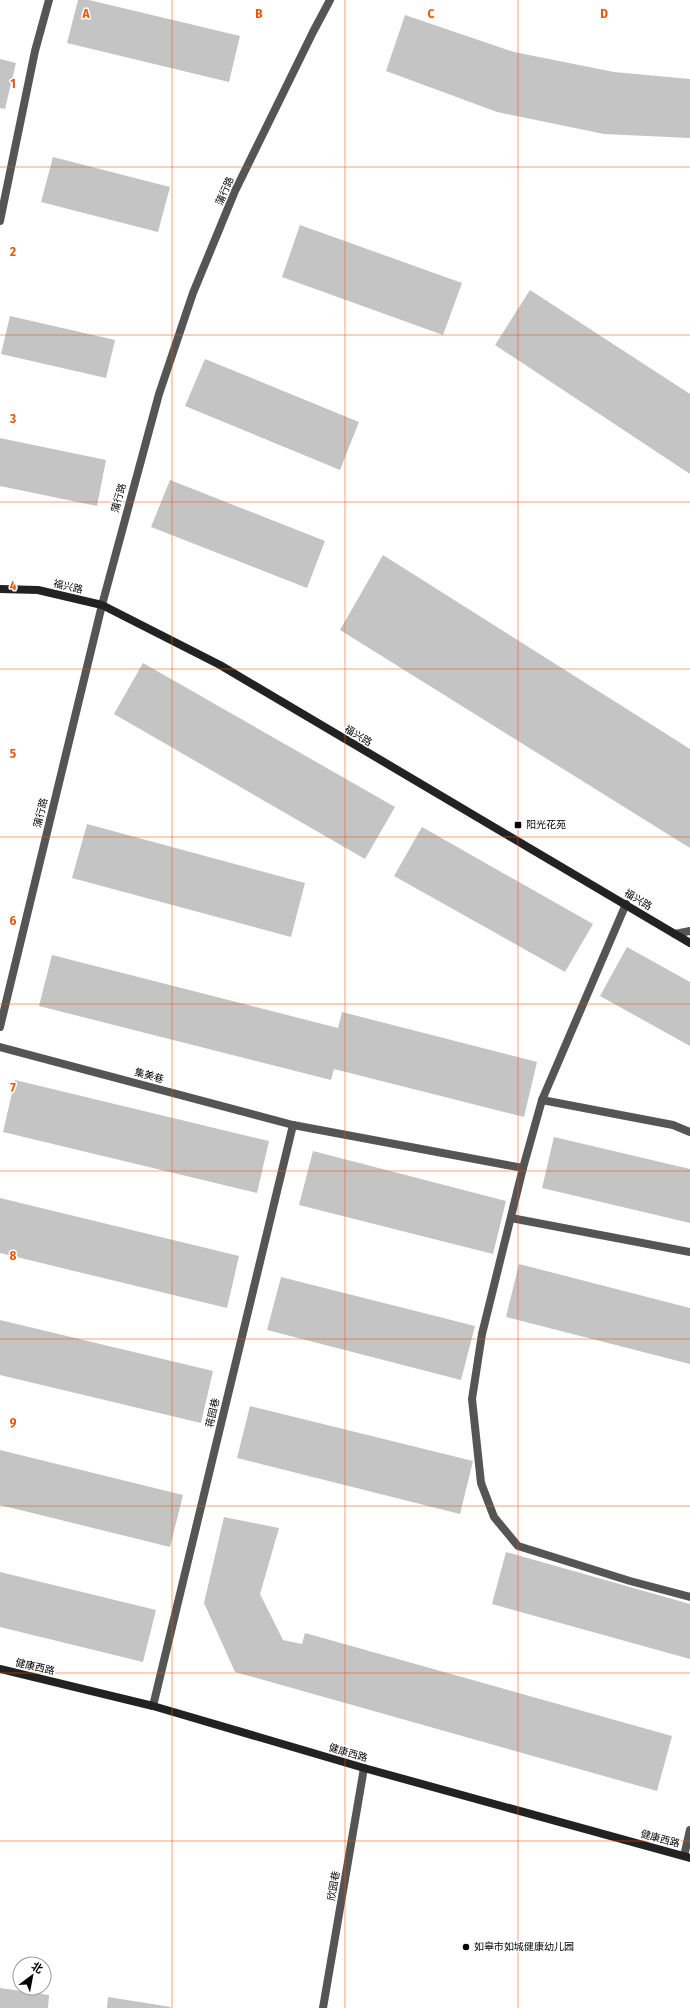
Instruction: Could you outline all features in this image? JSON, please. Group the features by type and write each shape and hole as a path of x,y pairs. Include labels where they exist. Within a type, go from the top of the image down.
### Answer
{"street":[{"path":"0,221 34,50 49,0"},
{"name":"蒲行路","path":"0,1027 102,605 159,394 193,293 235,191 330,0"},
{"name":"福兴路","path":"0,589 38,590 102,605 220,665 690,943"},
{"path":"626,904 542,1100 523,1168 482,1334 472,1399 482,1483 494,1517 518,1546 630,1581 690,1597"},
{"path":"675,934 690,931"},
{"name":"集美巷","path":"0,1047 293,1125 523,1168"},
{"path":"542,1100 673,1125 690,1132"},
{"name":"蒋园巷","path":"153,1706 293,1125"},
{"path":"511,1218 690,1252"},
{"name":"健康西路","path":"0,1669 153,1706 364,1768 687,1857"},
{"name":"欣园巷","path":"323,2008 364,1768"},
{"path":"687,1857 690,1830"}],"building":[{"path":"78,0 89,0 240,36 229,82 67,43"},
{"path":"405,15 514,52 614,72 690,79 690,138 604,134 497,112 386,71"},
{"path":"0,59 16,63 5,109 0,108"},
{"path":"53,157 170,187 158,232 41,202"},
{"path":"300,225 462,283 443,335 282,277"},
{"path":"530,290 690,394 690,474 495,345"},
{"path":"10,316 115,340 106,378 1,354"},
{"path":"205,359 359,422 340,470 185,406"},
{"path":"0,438 106,460 97,506 0,486"},
{"path":"170,480 325,541 307,588 151,527"},
{"path":"383,555 690,749 690,848 340,630"},
{"path":"143,663 395,807 365,859 114,714"},
{"path":"87,824 305,883 291,937 72,878"},
{"path":"422,827 593,924 565,972 394,876"},
{"path":"627,947 690,982 690,1046 600,996"},
{"path":"52,955 338,1028 342,1012 537,1062 524,1117 334,1069 331,1080 39,1006"},
{"path":"15,1080 269,1141 257,1193 3,1132"},
{"path":"554,1137 690,1169 690,1223 542,1188"},
{"path":"313,1151 506,1201 493,1254 299,1205"},
{"path":"0,1198 239,1256 227,1308 0,1253"},
{"path":"519,1264 690,1308 690,1364 506,1317"},
{"path":"281,1277 475,1326 461,1380 267,1330"},
{"path":"0,1320 213,1371 201,1423 0,1375"},
{"path":"250,1406 473,1461 460,1514 237,1458"},
{"path":"0,1450 183,1495 170,1547 0,1505"},
{"path":"224,1517 279,1528 260,1594 283,1640 302,1644 305,1633 672,1736 657,1791 235,1672 204,1603"},
{"path":"506,1552 690,1604 690,1659 492,1604"},
{"path":"0,1572 156,1610 143,1662 0,1627"},
{"path":"0,1988 12,1990 12,1996 49,1996 48,2008 0,2008"},
{"path":"108,1997 171,2007 107,2008"}],"place":[{"name":"阳光花苑","path":"518,825"},
{"name":"如皋市如城健康幼儿园","path":"466,1947"}]}
